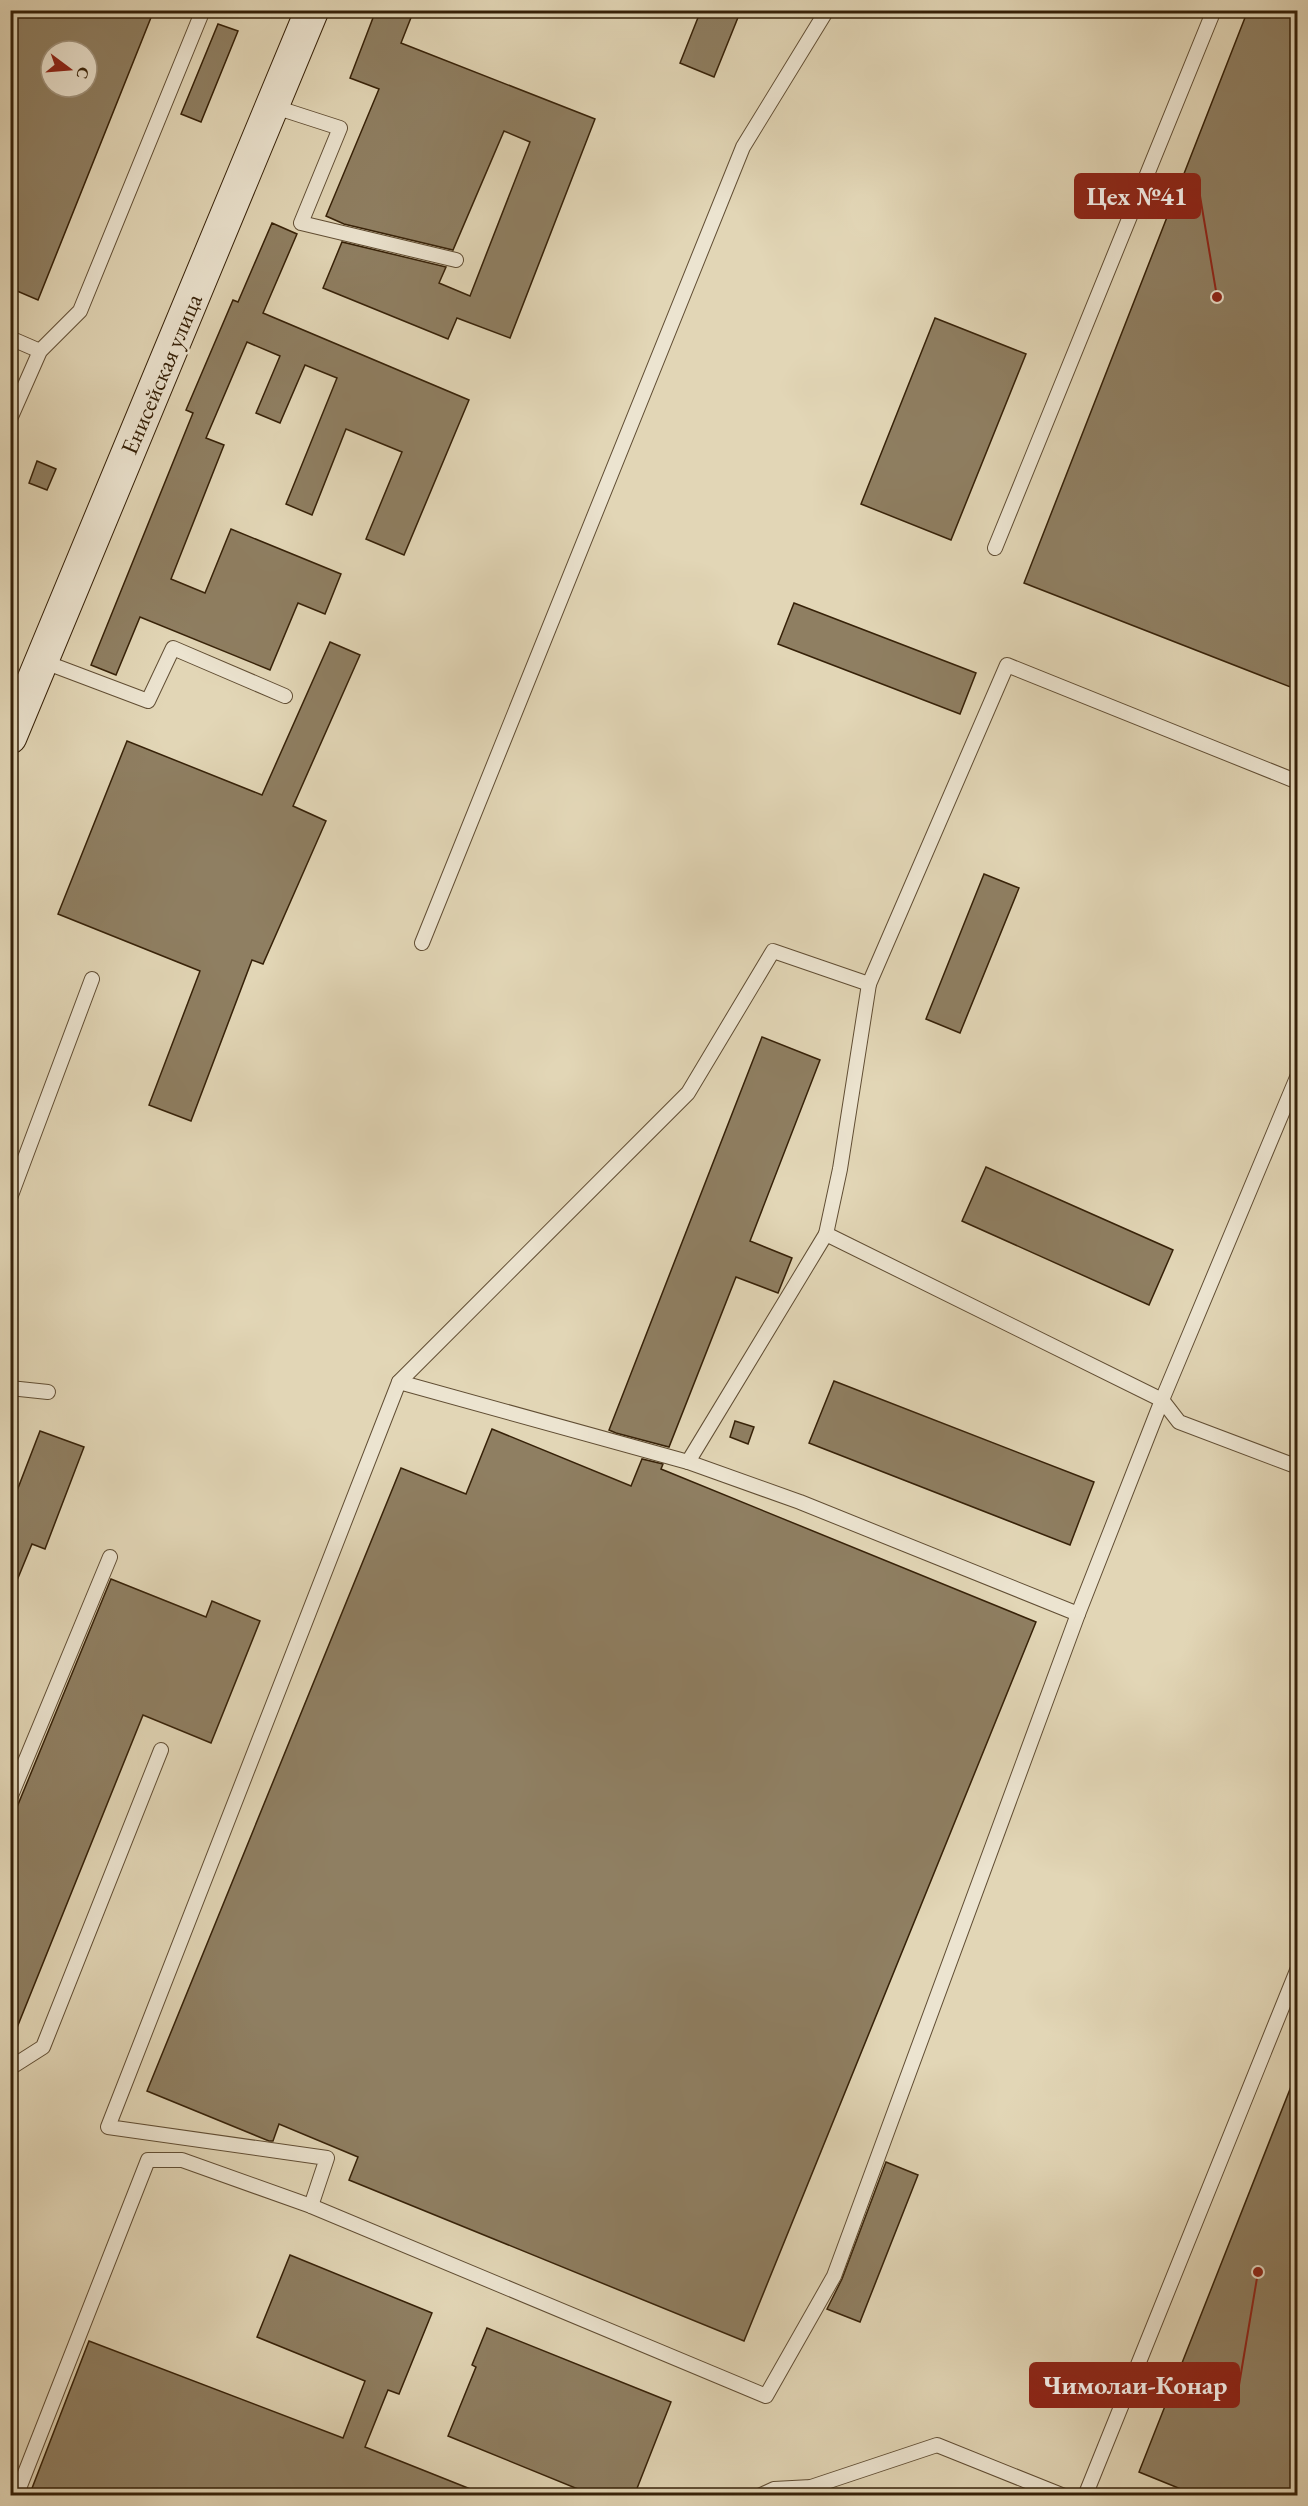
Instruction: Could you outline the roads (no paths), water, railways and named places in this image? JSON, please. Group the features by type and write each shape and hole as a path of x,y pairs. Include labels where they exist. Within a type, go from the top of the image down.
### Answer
{"street":[{"name":"Енисейская улица","path":"10,737 312,10"}],"lane":[{"path":"10,419 40,351 80,311 203,10"},
{"path":"422,943 743,147 827,10"},
{"path":"995,548 1214,10"},
{"path":"272,106 340,128 301,223 456,260"},
{"path":"10,338 40,351"},
{"path":"42,661 148,701 172,648 285,696"},
{"path":"688,1462 826,1234 840,1169 869,984 1007,665 1298,782"},
{"path":"311,2206 327,2158 108,2127 399,1382 688,1093 773,951 869,984"},
{"path":"10,1198 92,979"},
{"path":"16,2496 148,2160 183,2160 311,2206 766,2396 834,2276 1078,1614 1162,1400 1298,1075"},
{"path":"826,1234 1162,1400 1179,1422 1298,1467"},
{"path":"399,1382 688,1462 800,1502 1078,1614"},
{"path":"10,1388 48,1392"},
{"path":"10,1798 110,1557"},
{"path":"10,2068 43,2047 161,1750"},
{"path":"1085,2496 1298,1968"},
{"path":"759,2496 774,2489 811,2487 937,2445 1064,2496"},
{"path":"811,2487 833,2496"}],"place":[{"name":"Цех №41","path":"1217,297"},
{"name":"Чимолаи-Конар","path":"1258,2272"}]}
